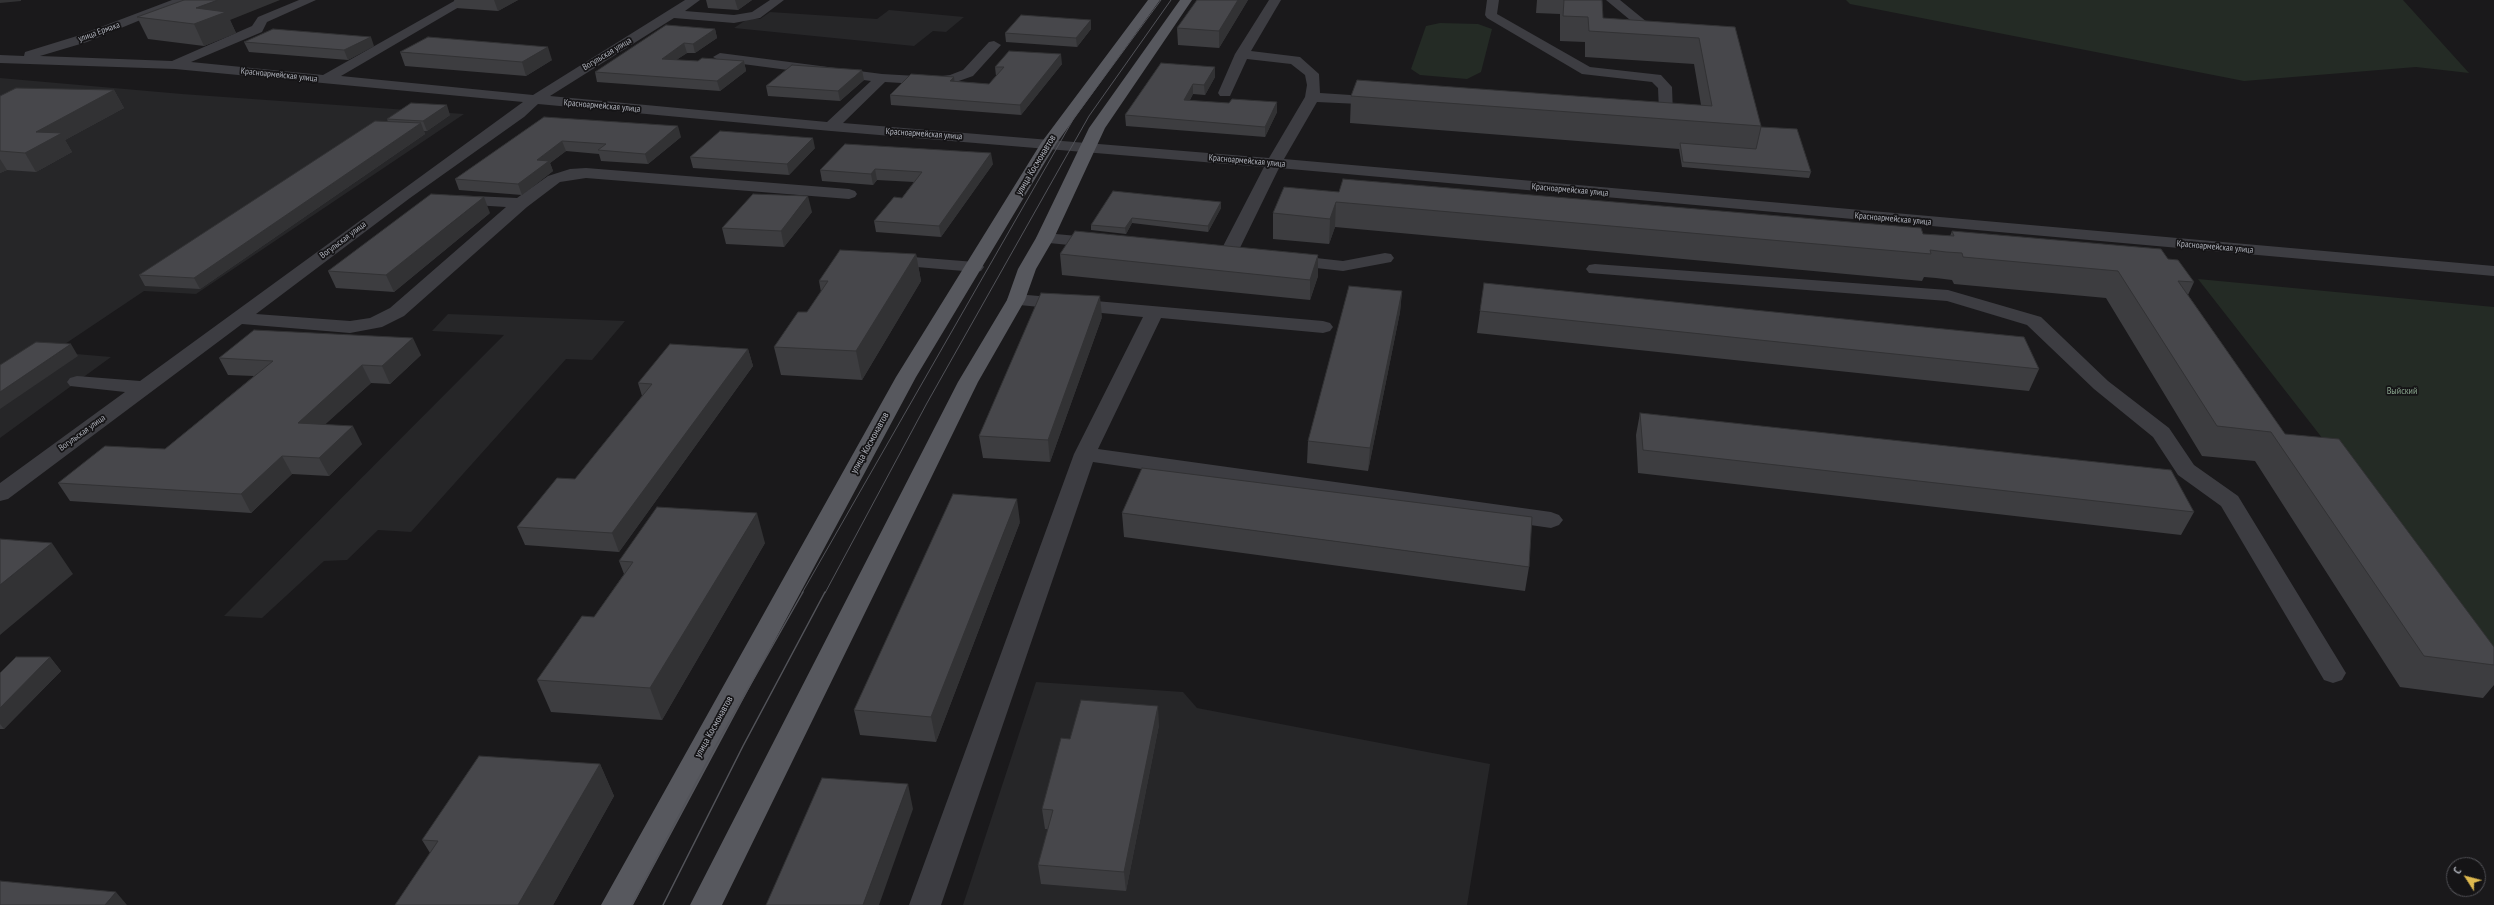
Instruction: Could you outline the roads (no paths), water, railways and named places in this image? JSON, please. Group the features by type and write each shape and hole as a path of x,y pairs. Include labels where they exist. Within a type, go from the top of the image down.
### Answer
{"main road":[{"name":"улица Космонавтов","path":"617,905 906,377 975,267 1049,143 1154,0"},
{"path":"706,905 968,382 1016,300 1027,269 1045,238 1097,128 1186,0"}],"street":[{"name":"улица Ермака","path":"7,60 82,39 183,0"},
{"path":"175,65 257,29 262,20 310,0"},
{"path":"326,80 465,0"},
{"name":"Вогульская улица","path":"0,494 404,195 519,114 534,100 694,0"},
{"path":"672,14 734,19 756,15 778,0"},
{"path":"1225,93 1242,54 1275,0"},
{"path":"1493,0 1491,15 1586,71 1656,78 1665,87 1666,114 1653,119 1637,118"},
{"path":"1612,0 1652,31"},
{"path":"720,57 882,78 934,81 953,79 968,73 994,45"},
{"path":"1228,254 1274,164 1312,97 1314,85 1312,74 1295,60 1242,54"},
{"name":"Красноармейская улица","path":"7,60 175,65 831,127 1088,146 1915,227 2494,271"},
{"path":"831,127 882,78"},
{"path":"1312,97 1399,102"},
{"path":"239,318 350,328 375,323 397,312 521,203 554,179 570,174 586,173 849,194"},
{"path":"404,195 521,203"},
{"path":"1045,238 1112,244"},
{"path":"867,258 975,267"},
{"path":"1274,259 1343,266 1385,258"},
{"path":"1595,269 1948,296 2034,322 2101,385 2161,433 2186,470 2230,501 2333,673"},
{"path":"1936,278 1948,296"},
{"path":"1016,300 1323,327"},
{"path":"925,905 1084,454 1154,313"},
{"path":"77,382 144,387"},
{"path":"1084,454 1551,520"}],"tram line":[{"path":"802,593 1074,118 1161,0"},
{"path":"825,593 927,403 1089,116 1171,0"},
{"path":"632,905 715,747 803,592"},
{"path":"663,905 743,746 825,592"}],"park label":[{"name":"Выйский","path":"2402,391"}]}
